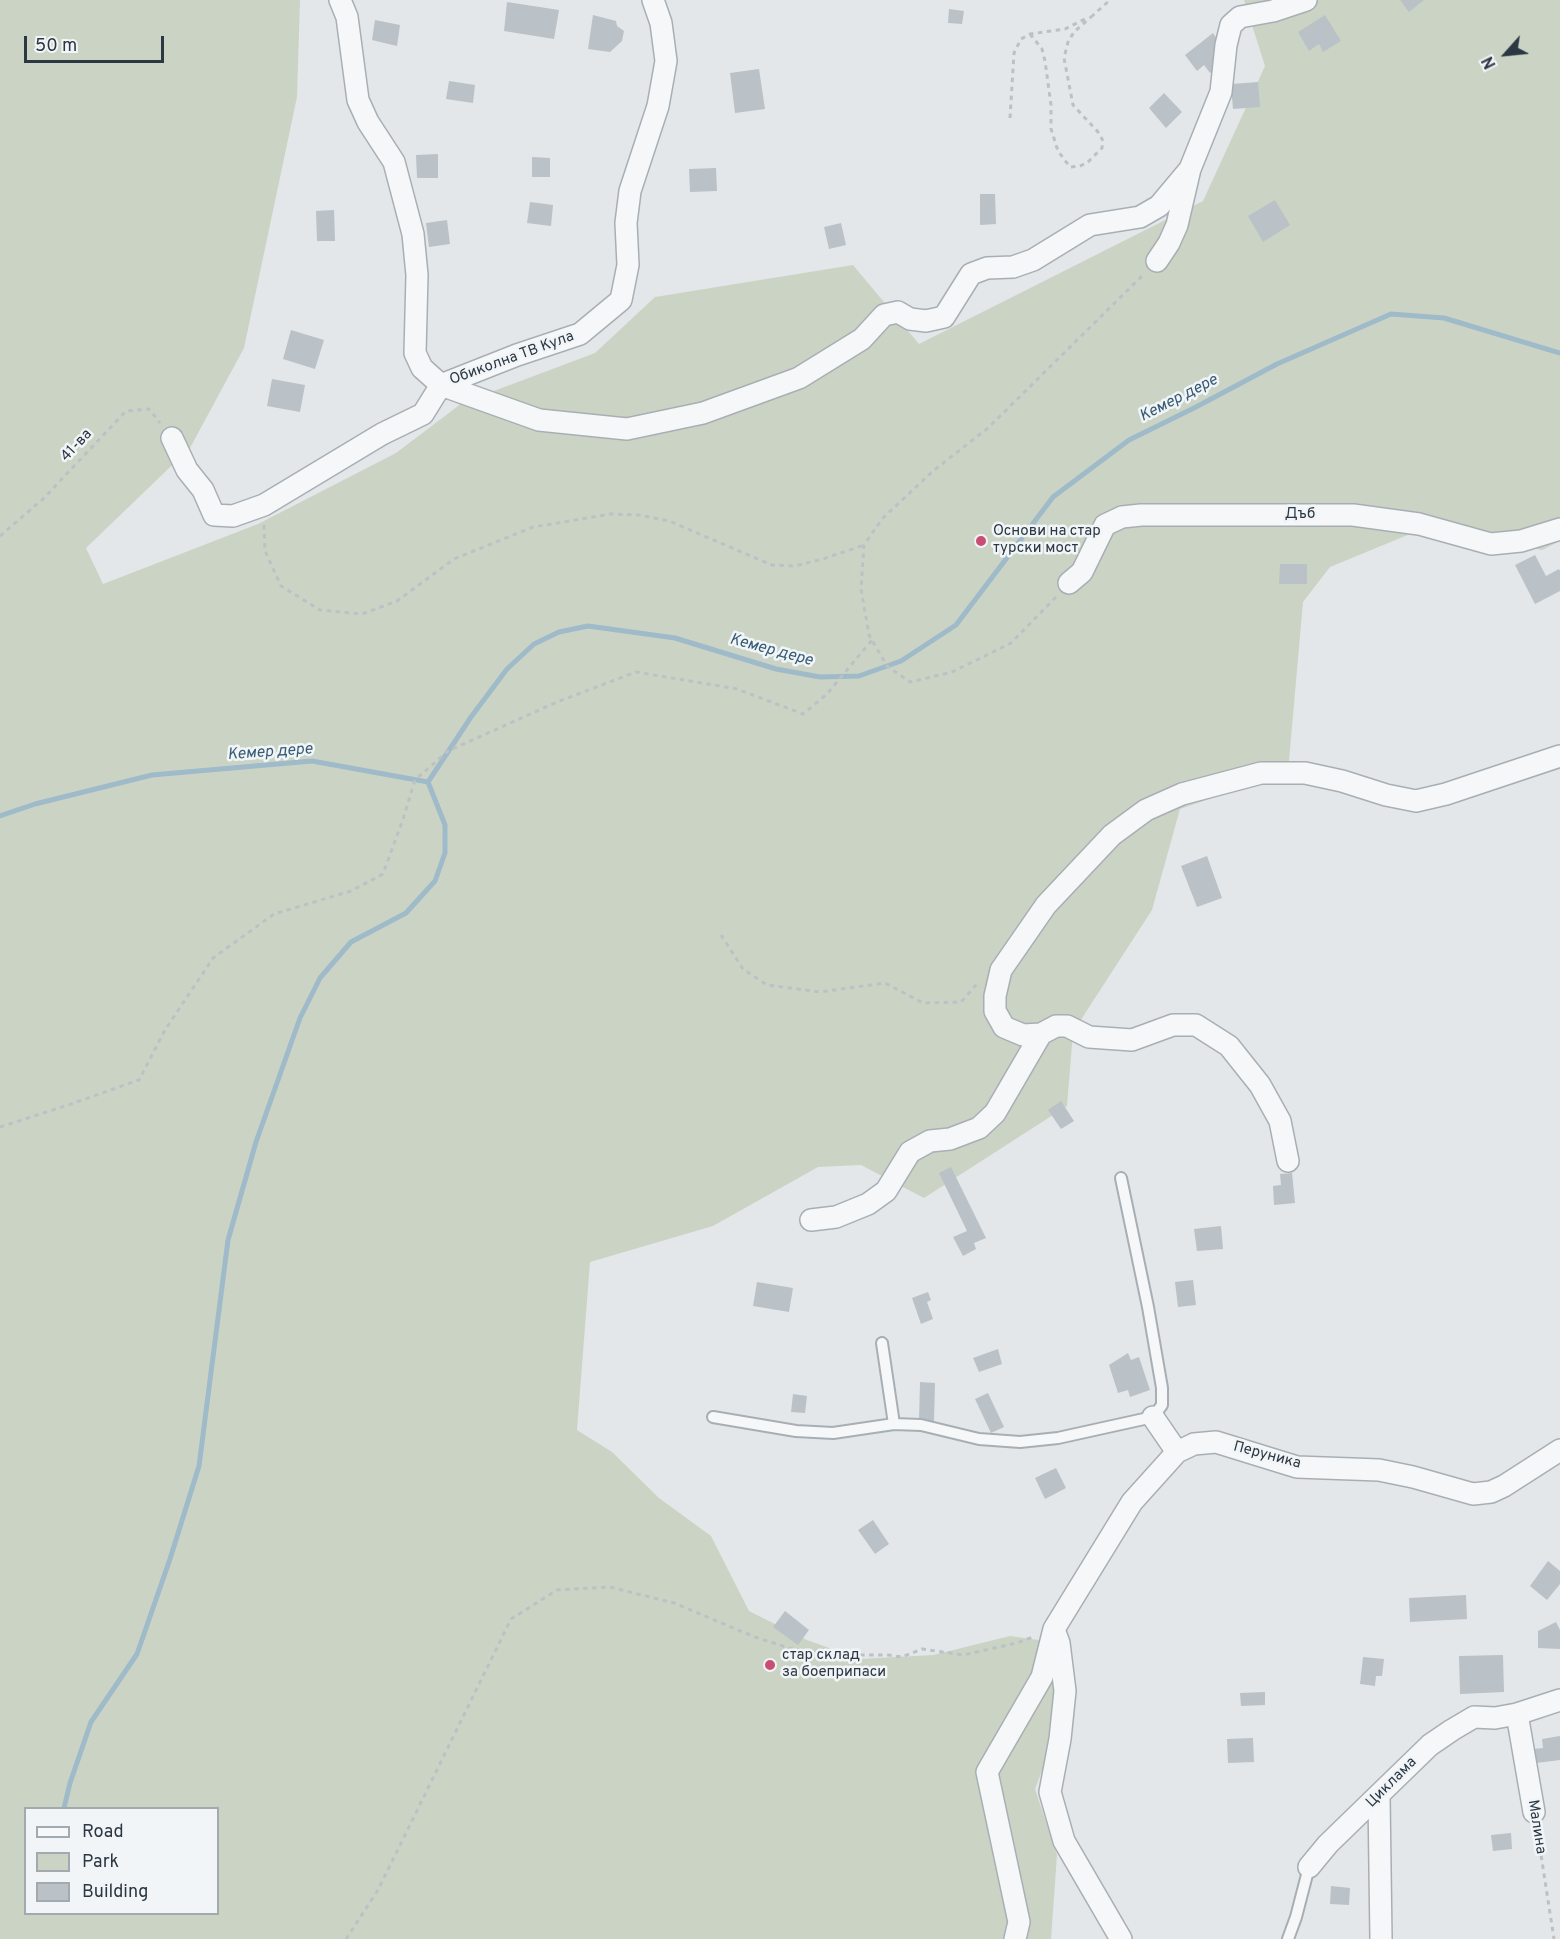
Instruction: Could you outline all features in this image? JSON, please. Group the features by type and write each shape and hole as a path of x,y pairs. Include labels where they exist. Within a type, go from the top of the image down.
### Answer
{"street":[{"path":"340,0 349,29 358,100 394,162 413,234 417,275 415,353 422,368 441,385 539,420 627,429 703,413 799,378 862,339 884,315 898,312 910,319 926,321 944,317 971,274 987,268 1013,267 1033,260 1090,225 1140,217 1159,206 1190,169"},
{"name":"Обиколна ТВ Кула","path":"172,438 187,470 203,490 214,515 233,516 264,505 382,434 423,414 441,385 517,355 580,334 621,300 628,265 626,223 630,191 658,106 666,61 661,23 653,0"},
{"path":"1158,261 1177,225 1190,169 1221,92 1226,45 1231,25 1240,17 1273,11 1306,0"},
{"name":"Дъб","path":"1069,583 1082,572 1105,525 1122,517 1141,515 1353,515 1419,524 1491,544 1521,541 1560,529"},
{"path":"1288,1161 1280,1121 1260,1085 1229,1046 1196,1025 1173,1024 1132,1040 1089,1037 1067,1026 1056,1026 1041,1034 1023,1035 1004,1027 995,1011 994,996 1001,970 1046,905 1112,835 1146,810 1182,794 1261,773 1305,773 1416,801 1446,794 1560,756"},
{"path":"811,1220 836,1217 868,1204 886,1191 910,1152 930,1141 950,1139 978,1128 995,1113 1041,1034"},
{"path":"1015,1939 1018,1922 987,1772 1042,1677 1054,1629 1132,1502 1177,1452 1154,1417"},
{"name":"Перуника","path":"1177,1452 1194,1444 1216,1442 1297,1467 1379,1470 1473,1494 1491,1492 1504,1486 1560,1450"},
{"path":"1054,1629 1059,1643 1065,1691 1060,1739 1050,1792 1064,1841 1121,1939"},
{"name":"Циклама","path":"1310,1867 1328,1844 1430,1745 1452,1730 1474,1717 1495,1718 1517,1714 1560,1700"},
{"name":"Малина","path":"1517,1714 1534,1812"},
{"path":"1379,1797 1381,1939"}],"lane":[{"path":"713,1417 796,1431 833,1433 894,1424 921,1425 979,1439 1020,1442 1058,1438 1154,1417 1162,1405 1162,1388 1148,1306 1121,1178"},
{"path":"882,1343 894,1424"},
{"name":"Циклама","path":"1288,1939 1310,1867"}],"path":[{"path":"1030,34 1042,49 1045,61 1051,105 1051,129 1058,151 1070,167 1080,166 1088,162 1102,148 1103,141 1099,133 1073,105 1064,58 1068,42 1074,32 1110,0"},
{"path":"1010,118 1014,53 1021,39 1030,34 1065,29 1091,17"},
{"path":"1069,583 1011,643 952,672 910,682 887,666 869,635 861,588 864,545 882,519 933,471 988,428 1158,261"},
{"name":"41-ва","path":"0,536 43,500 126,411 149,410 172,438"},
{"path":"264,505 265,551 281,586 320,610 362,614 397,601 454,559 532,527 610,514 639,515 669,521 772,565 795,566 864,545"},
{"path":"0,1127 139,1080 165,1030 213,958 274,914 351,891 382,874 415,780 448,751 557,702 636,672 738,689 803,714 826,694 872,640"},
{"path":"721,935 743,969 767,984 820,992 885,982 923,1003 961,1002 981,977"},
{"path":"346,1939 378,1890 511,1619 557,1590 610,1587 674,1603 755,1637 792,1648 850,1655 902,1657 922,1649 963,1655 1017,1643 1054,1629"},
{"name":"Малина","path":"1534,1812 1554,1939"}],"green space":[{"path":"0,0 300,0 297,97 244,348 190,448 86,548 103,584 258,524 396,453 462,403 595,353 655,297 853,265 919,344 1203,201 1265,66 1244,0 1560,0 1560,541 1542,550 1427,527 1330,567 1303,602 1288,772 1180,809 1152,910 1073,1032 1067,1106 924,1198 861,1165 818,1167 713,1226 590,1262 577,1430 612,1452 659,1498 711,1536 749,1611 807,1640 860,1659 933,1655 1010,1636 1053,1642 1059,1726 1035,1789 1057,1855 1051,1939 0,1939"}],"building":[{"path":"1400,0 1424,0 1409,12"},
{"path":"507,2 559,10 554,39 504,31"},
{"path":"949,9 964,11 962,24 948,23"},
{"path":"593,15 616,21 617,26 624,31 622,41 610,52 588,49"},
{"path":"1325,15 1341,41 1323,52 1319,44 1309,51 1298,32"},
{"path":"375,20 400,25 397,46 372,40"},
{"path":"1213,33 1223,48 1214,55 1221,64 1210,73 1204,65 1197,71 1185,55"},
{"path":"759,69 765,109 735,113 730,73"},
{"path":"449,81 475,85 473,103 446,99"},
{"path":"1258,82 1260,107 1233,109 1231,84"},
{"path":"1164,93 1182,112 1166,128 1149,108"},
{"path":"438,154 438,178 417,178 416,155"},
{"path":"532,157 550,158 550,177 532,177"},
{"path":"716,168 717,191 690,192 689,169"},
{"path":"980,194 995,194 996,224 980,225"},
{"path":"1275,200 1290,225 1263,242 1248,216"},
{"path":"530,202 553,205 551,226 527,223"},
{"path":"334,210 335,241 317,241 316,211"},
{"path":"447,220 450,244 429,247 426,223"},
{"path":"841,223 846,245 829,249 824,227"},
{"path":"291,330 324,340 315,369 283,359"},
{"path":"272,379 305,385 300,412 267,406"},
{"path":"1535,555 1546,576 1559,569 1560,591 1535,604 1515,565"},
{"path":"1280,564 1307,564 1307,584 1279,584"},
{"path":"1207,856 1222,898 1197,907 1181,866"},
{"path":"1061,1101 1074,1121 1061,1129 1048,1110"},
{"path":"951,1167 986,1238 974,1243 976,1249 963,1256 953,1237 967,1231 939,1173"},
{"path":"1292,1173 1295,1203 1274,1205 1273,1186 1281,1185 1280,1174"},
{"path":"1221,1226 1223,1249 1197,1251 1194,1229"},
{"path":"1193,1280 1196,1305 1178,1307 1175,1282"},
{"path":"757,1282 793,1288 789,1312 753,1306"},
{"path":"928,1292 931,1300 927,1302 933,1319 921,1324 912,1298"},
{"path":"998,1349 1002,1364 979,1372 973,1358"},
{"path":"1128,1353 1131,1360 1139,1357 1150,1390 1130,1397 1128,1390 1118,1393 1109,1365"},
{"path":"920,1382 935,1383 934,1422 919,1422"},
{"path":"988,1393 1004,1427 991,1433 975,1399"},
{"path":"793,1394 807,1396 805,1413 791,1412"},
{"path":"1056,1468 1066,1488 1045,1499 1035,1478"},
{"path":"873,1520 889,1544 875,1554 858,1530"},
{"path":"1548,1561 1560,1571 1560,1584 1547,1600 1530,1586"},
{"path":"1466,1595 1467,1619 1410,1622 1409,1598"},
{"path":"785,1611 809,1630 798,1645 773,1627"},
{"path":"1556,1622 1560,1630 1560,1649 1538,1648 1538,1631"},
{"path":"1503,1655 1504,1692 1460,1694 1459,1656"},
{"path":"1363,1657 1384,1659 1382,1676 1376,1676 1375,1686 1360,1684"},
{"path":"1265,1692 1265,1705 1241,1706 1240,1693"},
{"path":"1560,1736 1560,1760 1536,1763 1534,1749 1543,1748 1542,1739"},
{"path":"1253,1738 1254,1762 1228,1763 1227,1739"},
{"path":"1511,1833 1512,1849 1493,1851 1491,1835"},
{"path":"1331,1886 1350,1888 1349,1905 1330,1904"}],"waterway":[{"name":"Кемер дере","path":"0,816 35,804 152,775 312,761 428,782 471,717 507,669 534,644 559,632 588,626 675,638 776,669 820,677 859,676 901,661 956,625 1053,497 1129,440 1277,364 1391,314 1444,318 1560,353"},
{"path":"64,1807 91,1722 137,1654 199,1466 228,1240 256,1142 300,1018 320,978 351,942 406,913 435,881 445,853 445,825 428,782"}],"place":[{"name":"Основи на стар турски мост","path":"981,541"},
{"name":"стар склад за боеприпаси","path":"770,1665"}]}
